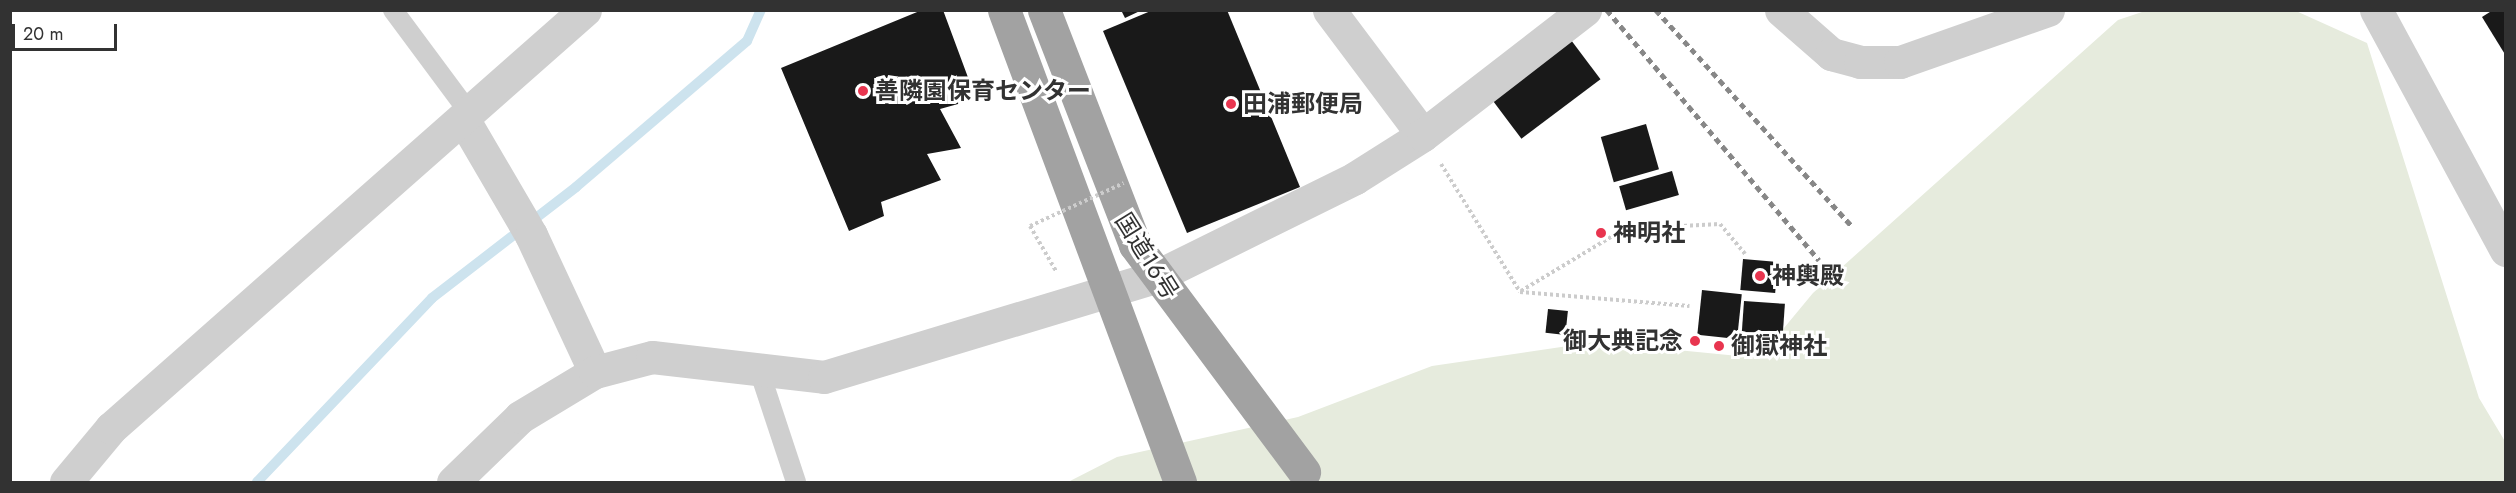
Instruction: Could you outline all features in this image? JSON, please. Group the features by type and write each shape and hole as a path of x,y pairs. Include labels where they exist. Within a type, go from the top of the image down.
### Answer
{"highway":[{"name":"国道16号","path":"1004,10 1180,483"},
{"name":"国道16号","path":"1044,10 1114,204 1155,277 1304,472"}],"street":[{"path":"66,483 111,428 468,119 585,10"},
{"path":"1329,10 1423,135"},
{"path":"453,483 520,417 595,372 652,357 758,367 824,377 1155,277 1355,178 1423,135 1585,10"},
{"path":"1781,10 1831,54 1860,62 1900,62 2048,10"},
{"path":"2376,10 2505,250"},
{"path":"468,119 531,235 595,372"}],"lane":[{"path":"393,10 468,119"},
{"path":"758,367 796,483"}],"path":[{"path":"1423,135 1520,292"},
{"path":"1057,272 1030,226 1124,183"},
{"path":"1520,292 1624,230 1720,224 1745,254"},
{"path":"1520,292 1689,306"}],"shaded area":[{"path":"2148,10 2296,11 2367,43 2479,398 2506,443 2505,482 1068,482 1117,457 1298,417 1432,366 1595,342 1759,358 1813,293 2118,20"}],"building":[{"path":"922,10 943,10 976,99 940,109 961,148 927,154 941,180 881,202 884,216 849,231 781,68"},
{"path":"1121,10 1142,10 1125,18"},
{"path":"1153,10 1227,10 1300,187 1187,233 1103,31"},
{"path":"2493,10 2506,10 2506,56 2482,17"},
{"path":"1571,40 1600,79 1521,139 1492,100"},
{"path":"1646,124 1659,169 1614,182 1601,137"},
{"path":"1672,171 1679,195 1626,210 1619,186"},
{"name":"神輿殿","path":"1743,259 1778,262 1775,293 1740,290"},
{"path":"1702,290 1742,294 1737,339 1697,335"},
{"path":"1744,301 1785,304 1783,335 1742,332"},
{"path":"1548,309 1568,311 1565,335 1545,333"}],"waterway":[{"path":"257,482 432,298 576,187 747,41 761,10"}],"railway":[{"path":"1607,10 1819,260"},
{"path":"1656,10 1853,227"}],"place":[{"name":"善隣園保育センター","path":"863,91"},
{"name":"田浦郵便局","path":"1231,104"},
{"name":"神明社","path":"1601,233"},
{"name":"神輿殿","path":"1760,276"},
{"name":"御大典記念","path":"1695,341"},
{"name":"御獄神社","path":"1719,346"}]}
